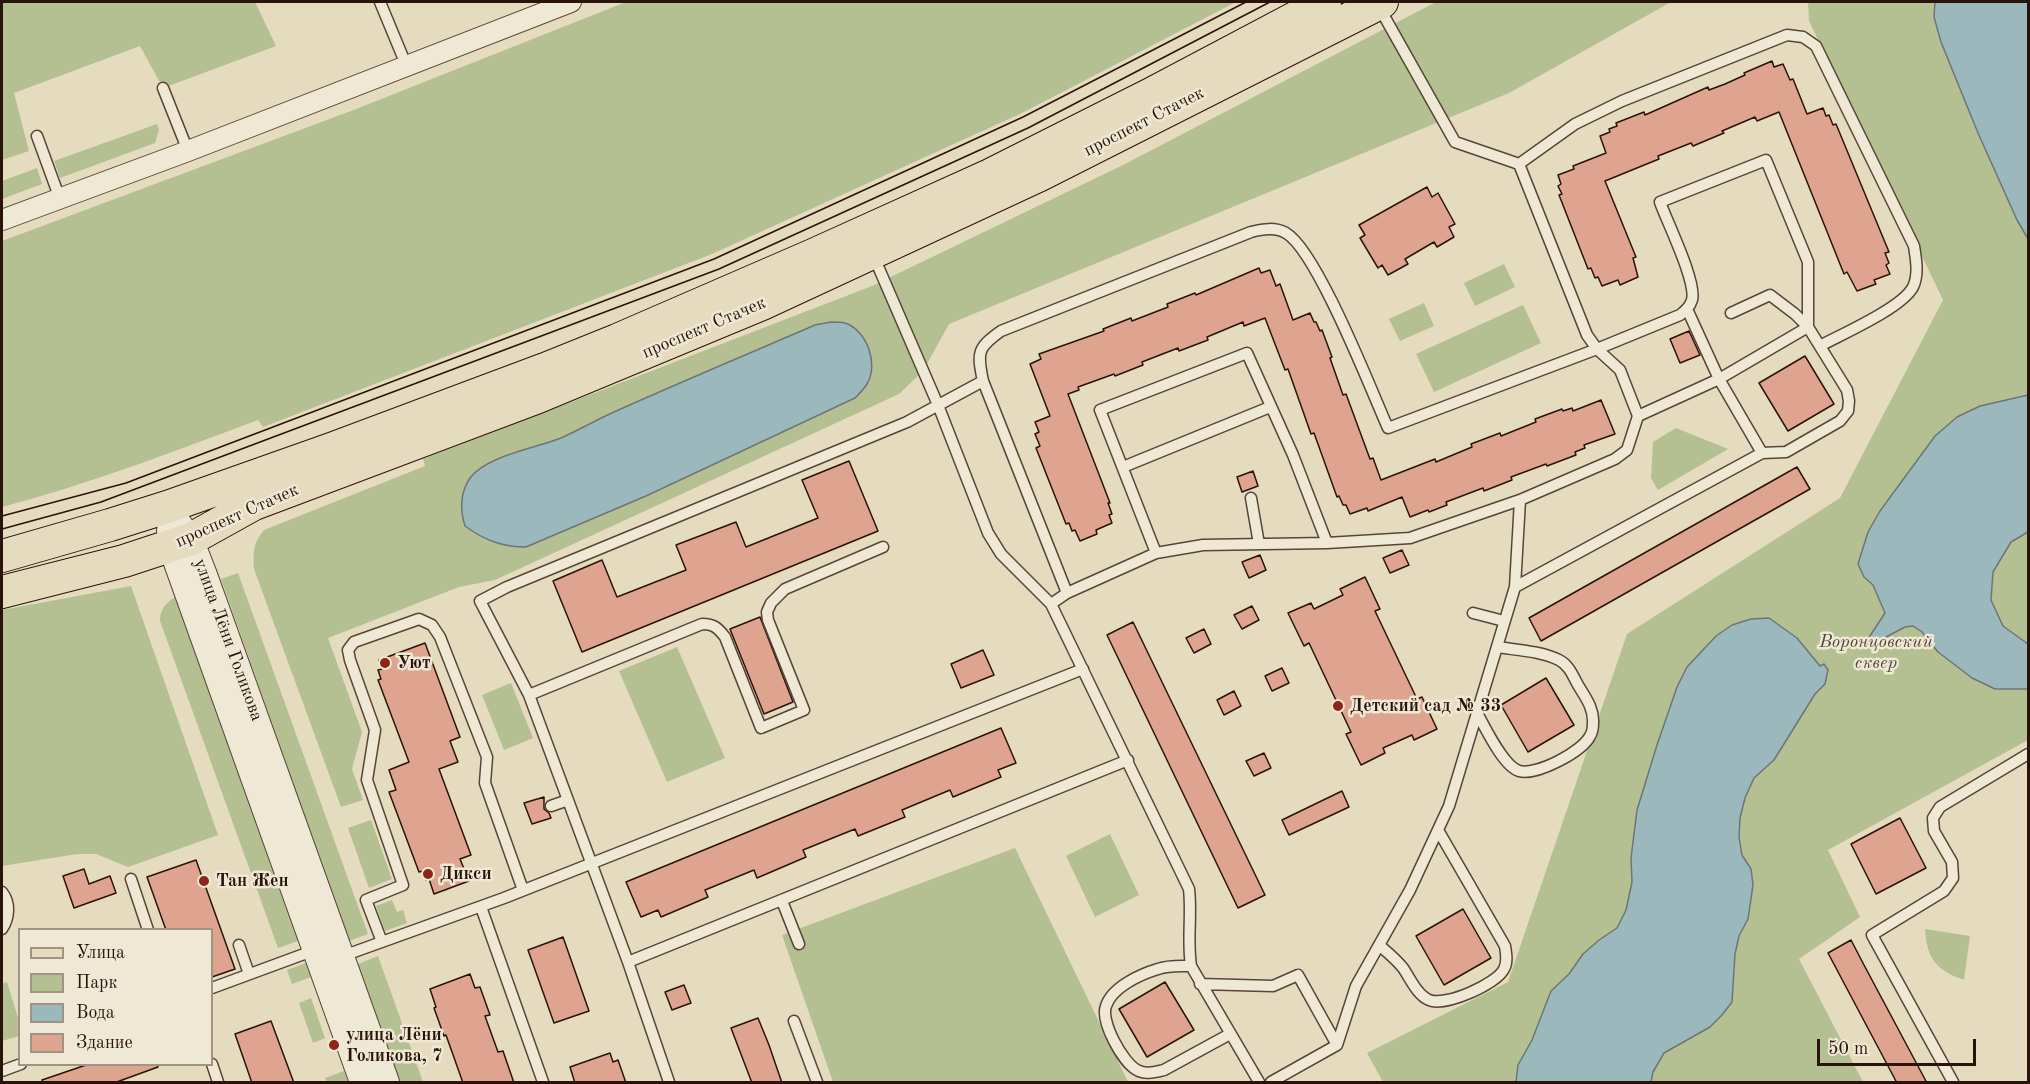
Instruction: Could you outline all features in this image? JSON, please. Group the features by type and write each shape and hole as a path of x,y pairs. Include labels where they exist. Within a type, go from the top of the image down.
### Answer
{"main road":[{"name":"проспект Стачек","path":"2,556 167,507 545,369 793,264 990,175 1151,94 1325,2"},
{"name":"проспект Стачек","path":"2,592 124,561 180,542 254,504 538,397 762,304 1040,175 1379,3"}],"street":[{"path":"2,220 188,151 571,2"},
{"name":"улица Лёни Голикова","path":"167,507 329,953 387,1083"},
{"name":"улица Лёни Голикова","path":"329,953 362,1083"}],"lane":[{"path":"380,2 407,67"},
{"path":"1052,604 1067,593 1156,553 1203,545 1327,543 1410,538 1520,501 1614,459 1627,450 1638,416 1620,370 1587,335 1519,164 1455,142 1379,3"},
{"path":"1519,164 1575,124 1622,101 1787,35 1803,37 1816,46 1914,246 1917,269 1912,287 1897,304 1820,346"},
{"path":"163,88 188,151"},
{"path":"37,136 60,199"},
{"path":"1067,593 983,381 979,362 984,343 1001,331 1251,232 1268,228 1286,233 1323,282 1388,428 1598,349 1680,315 1692,300 1692,285 1660,202 1766,160 1808,262 1808,327"},
{"path":"873,254 938,405 988,533 1008,562 1052,604 1189,889 1191,907 1188,944 1191,966 1258,1083"},
{"path":"1515,587 1762,453 1786,452 1840,421 1848,411 1850,401 1847,390 1808,327 1795,314 1770,295 1731,313"},
{"path":"1687,309 1719,379 1762,453"},
{"path":"1638,416 1719,379 1808,327"},
{"path":"1156,553 1100,410 1247,352 1293,455 1327,543"},
{"path":"669,1083 529,695 480,601 507,587 908,422 983,381"},
{"path":"1123,467 1270,407"},
{"path":"1251,498 1258,544"},
{"path":"1271,1083 1337,1045 1356,986 1410,890 1449,806 1515,587 1520,501"},
{"path":"529,695 702,624 711,624 725,637 760,728 804,710 768,620 767,612 771,603 785,589 883,547"},
{"path":"1473,613 1504,621"},
{"path":"382,942 366,900 404,885 367,780 375,730 350,660 348,650 354,642 419,619 432,625 440,637 487,757 485,783 523,890"},
{"path":"1477,713 1507,763 1518,771 1534,772 1548,766 1579,748 1590,736 1593,724 1592,710 1568,668 1560,660 1545,655 1497,647"},
{"path":"213,988 249,974 382,942 481,907 1083,669"},
{"path":"1953,1083 1872,935 1944,891 1953,878 1952,862 1934,831 1933,818 1940,807 2028,753"},
{"path":"627,962 1128,760"},
{"path":"551,806 568,800"},
{"path":"1379,945 1401,966 1428,1000 1440,1002 1454,1000 1497,977 1504,969 1507,957 1504,946 1438,830"},
{"path":"131,879 147,928"},
{"path":"2,892 5,895 9,912 2,929"},
{"path":"782,901 799,944"},
{"path":"481,907 543,1083"},
{"path":"239,945 249,974"},
{"path":"1191,966 1160,968 1120,988 1105,1006 1105,1022 1129,1065 1139,1072 1153,1073 1164,1070 1230,1034"},
{"path":"1200,984 1273,986 1298,975 1337,1045"},
{"path":"794,1021 817,1083"},
{"path":"2,1071 18,1066"},
{"path":"213,1066 218,1083"}],"green space":[{"path":"2,2 255,2 276,46 163,88 140,46 14,93 29,151 2,160"},
{"path":"626,2 1236,2 1022,113 712,254 263,427 258,420 99,478 2,507 2,241 351,111"},
{"path":"1436,2 1671,2 1509,93 949,324 923,371 899,394 495,580 459,587 328,638 362,732 352,769 363,800 341,807 254,569 255,548 264,530 425,466 423,459 872,286 1125,164"},
{"name":"Воронцовский сквер","path":"1808,2 2028,2 2028,740 1828,850 1860,917 1799,959 1863,1082 1383,1082 1367,1053 1508,982 1627,634 1840,498 1943,300 1809,21"},
{"path":"157,124 159,130 155,143 60,178 54,161"},
{"path":"37,168 42,184 2,199 2,181"},
{"path":"1504,264 1515,287 1475,306 1464,283"},
{"path":"1424,303 1434,326 1400,341 1389,319"},
{"path":"1523,305 1541,343 1434,392 1416,354"},
{"path":"1676,428 1728,449 1658,490 1651,478 1653,442"},
{"path":"238,573 368,934 349,941 221,579"},
{"path":"131,586 218,835 128,867 96,854 77,854 2,866 2,610"},
{"path":"175,597 298,941 278,948 160,621 164,607"},
{"path":"677,647 725,758 667,782 619,671"},
{"path":"511,683 533,738 504,750 482,695"},
{"path":"371,820 392,879 369,888 348,828"},
{"path":"1110,834 1139,895 1095,917 1066,856"},
{"path":"1015,848 1128,1082 833,1082 782,935"},
{"path":"392,900 397,912 403,910 407,923 385,931 376,906"},
{"path":"1925,929 1970,936 1964,980 1946,972 1935,962 1928,948"},
{"path":"378,956 423,1082 400,1082 358,964"},
{"path":"306,963 311,977 292,984 287,970"},
{"path":"7,982 18,1018 18,1036 2,1041 2,984"},
{"path":"311,998 325,1038 313,1043 299,1003"},
{"path":"344,1071 348,1082 327,1082 325,1078"}],"water":[{"path":"1935,2 2028,2 2028,239 2017,220 1978,133 1941,42 1934,17"},
{"path":"831,322 845,323 853,327 865,340 869,349 872,367 870,376 866,386 855,398 646,496 526,547 494,542 465,526 462,514 464,490 477,470 487,464 561,438 714,368 815,325"},
{"path":"2028,395 2028,532 2011,542 1993,572 1991,600 2003,626 2028,644 2028,689 1995,689 1972,678 1938,652 1922,632 1913,626 1905,627 1869,646 1866,642 1885,613 1873,585 1864,577 1858,564 1868,532 1880,511 1935,436 1957,417 1980,406"},
{"path":"1769,618 1797,638 1820,666 1824,664 1828,670 1825,684 1815,694 1774,760 1754,778 1745,798 1740,818 1739,837 1742,855 1751,869 1753,885 1748,919 1739,936 1735,954 1732,1002 1710,1027 1664,1053 1653,1072 1651,1082 1516,1082 1518,1065 1532,1040 1551,991 1569,974 1583,954 1617,928 1626,910 1632,882 1631,858 1637,810 1677,687 1687,667 1716,636 1732,625 1751,619"}],"building":[{"path":"1772,61 1774,67 1783,64 1790,80 1793,79 1807,114 1823,108 1833,125 1836,124 1889,252 1885,253 1889,263 1886,265 1890,274 1874,280 1876,284 1857,291 1847,272 1844,274 1779,112 1757,121 1755,117 1722,131 1724,133 1693,146 1691,143 1658,156 1659,159 1605,181 1636,257 1633,258 1638,277 1620,285 1618,280 1602,286 1598,277 1595,278 1591,268 1588,269 1559,195 1562,194 1558,186 1561,184 1558,175 1574,169 1573,166 1606,153 1600,136 1610,132 1609,129 1617,126 1616,123 1644,112 1645,115 1708,87 1709,90 1725,84"},
{"path":"1427,187 1432,197 1438,193 1455,224 1449,227 1454,237 1437,247 1434,242 1405,259 1408,264 1388,275 1382,265 1378,268 1360,238 1365,235 1359,225"},
{"path":"1259,268 1261,273 1270,270 1276,286 1280,284 1293,320 1310,313 1320,331 1322,330 1343,395 1346,394 1370,459 1373,458 1381,480 1435,459 1436,462 1472,447 1471,444 1500,433 1501,436 1562,409 1563,411 1572,408 1573,411 1601,400 1615,434 1584,445 1585,448 1575,452 1576,455 1511,477 1512,480 1484,491 1483,488 1446,502 1447,505 1429,512 1428,510 1410,517 1402,497 1368,511 1367,508 1350,514 1346,505 1343,505 1339,496 1337,497 1314,433 1311,434 1288,369 1285,370 1265,318 1244,326 1243,322 1207,337 1208,340 1179,351 1178,348 1142,362 1143,365 1115,376 1114,374 1078,387 1079,390 1068,394 1110,503 1108,503 1112,514 1109,515 1112,523 1096,530 1097,534 1080,541 1075,530 1072,531 1069,523 1066,524 1036,448 1040,446 1035,434 1039,432 1035,422 1050,416 1030,364 1041,359 1039,354 1104,331 1103,329 1131,318 1132,321 1168,307 1167,304 1195,293 1196,295"},
{"path":"1689,331 1700,355 1680,363 1670,339"},
{"path":"1805,356 1834,404 1788,431 1759,383"},
{"path":"849,461 878,531 582,652 553,581 602,560 617,597 686,570 676,545 736,522 746,547 818,518 802,480"},
{"path":"1797,467 1810,489 1541,641 1529,618"},
{"path":"1253,471 1258,486 1242,492 1237,477"},
{"path":"1402,550 1409,565 1390,573 1383,558"},
{"path":"1260,555 1266,570 1249,578 1242,562"},
{"path":"1365,577 1380,609 1375,611 1417,699 1422,697 1437,729 1414,740 1412,735 1383,748 1385,753 1361,765 1346,734 1351,732 1309,643 1304,646 1288,613 1311,603 1314,609 1343,595 1340,589"},
{"path":"1252,606 1259,620 1242,629 1234,615"},
{"path":"760,617 793,702 764,714 730,629"},
{"path":"1133,622 1265,895 1238,908 1107,635"},
{"path":"1204,629 1211,644 1194,653 1186,638"},
{"path":"425,643 460,737 450,741 458,762 439,769 471,855 460,859 469,881 434,894 429,879 426,880 423,871 419,872 389,792 396,790 389,770 409,762 378,680 381,679 378,670 382,669 379,660"},
{"path":"983,650 994,675 961,688 951,664"},
{"path":"1282,668 1289,683 1272,691 1265,676"},
{"path":"1546,678 1574,725 1528,752 1501,705"},
{"path":"1234,691 1241,706 1224,715 1217,700"},
{"path":"1001,728 1016,763 998,770 1001,777 953,797 950,790 902,810 905,817 858,836 855,829 803,850 806,857 757,878 754,870 705,890 708,897 661,917 658,910 641,917 626,882"},
{"path":"1264,753 1271,768 1254,776 1246,761"},
{"path":"1342,791 1349,807 1289,835 1282,820"},
{"path":"544,797 544,809 551,818 532,824 524,803"},
{"path":"1900,818 1926,868 1876,894 1851,844"},
{"path":"196,860 235,969 213,977 213,928 165,928 147,877"},
{"path":"84,869 89,884 110,876 116,893 74,908 63,876"},
{"path":"1463,909 1491,958 1444,985 1416,936"},
{"path":"563,937 589,1011 554,1023 528,950"},
{"path":"1851,940 1927,1083 1897,1083 1828,953"},
{"path":"470,974 475,988 480,987 490,1015 485,1016 498,1052 503,1051 514,1083 463,1083 446,1035 444,1036 430,989"},
{"path":"1165,982 1194,1030 1147,1057 1119,1009"},
{"path":"684,985 691,1003 672,1010 665,992"},
{"path":"758,1018 782,1083 752,1083 731,1028"},
{"path":"271,1021 294,1083 252,1083 235,1034"},
{"path":"610,1053 613,1062 618,1060 626,1083 575,1083 570,1067"},
{"path":"83,1066 158,1067 114,1083 43,1083 42,1080"}],"tram line":[{"path":"2,516 126,483 714,259 1023,117 1246,2"},
{"path":"2,529 101,502 719,269 1028,128 1270,2"}],"place":[{"name":"Уют","path":"385,663"},
{"name":"Детский сад № 33","path":"1338,706"},
{"name":"Дикси","path":"428,874"},
{"name":"Тан Жен","path":"204,881"},
{"name":"улица Лёни Голикова, 7","path":"334,1045"}]}
